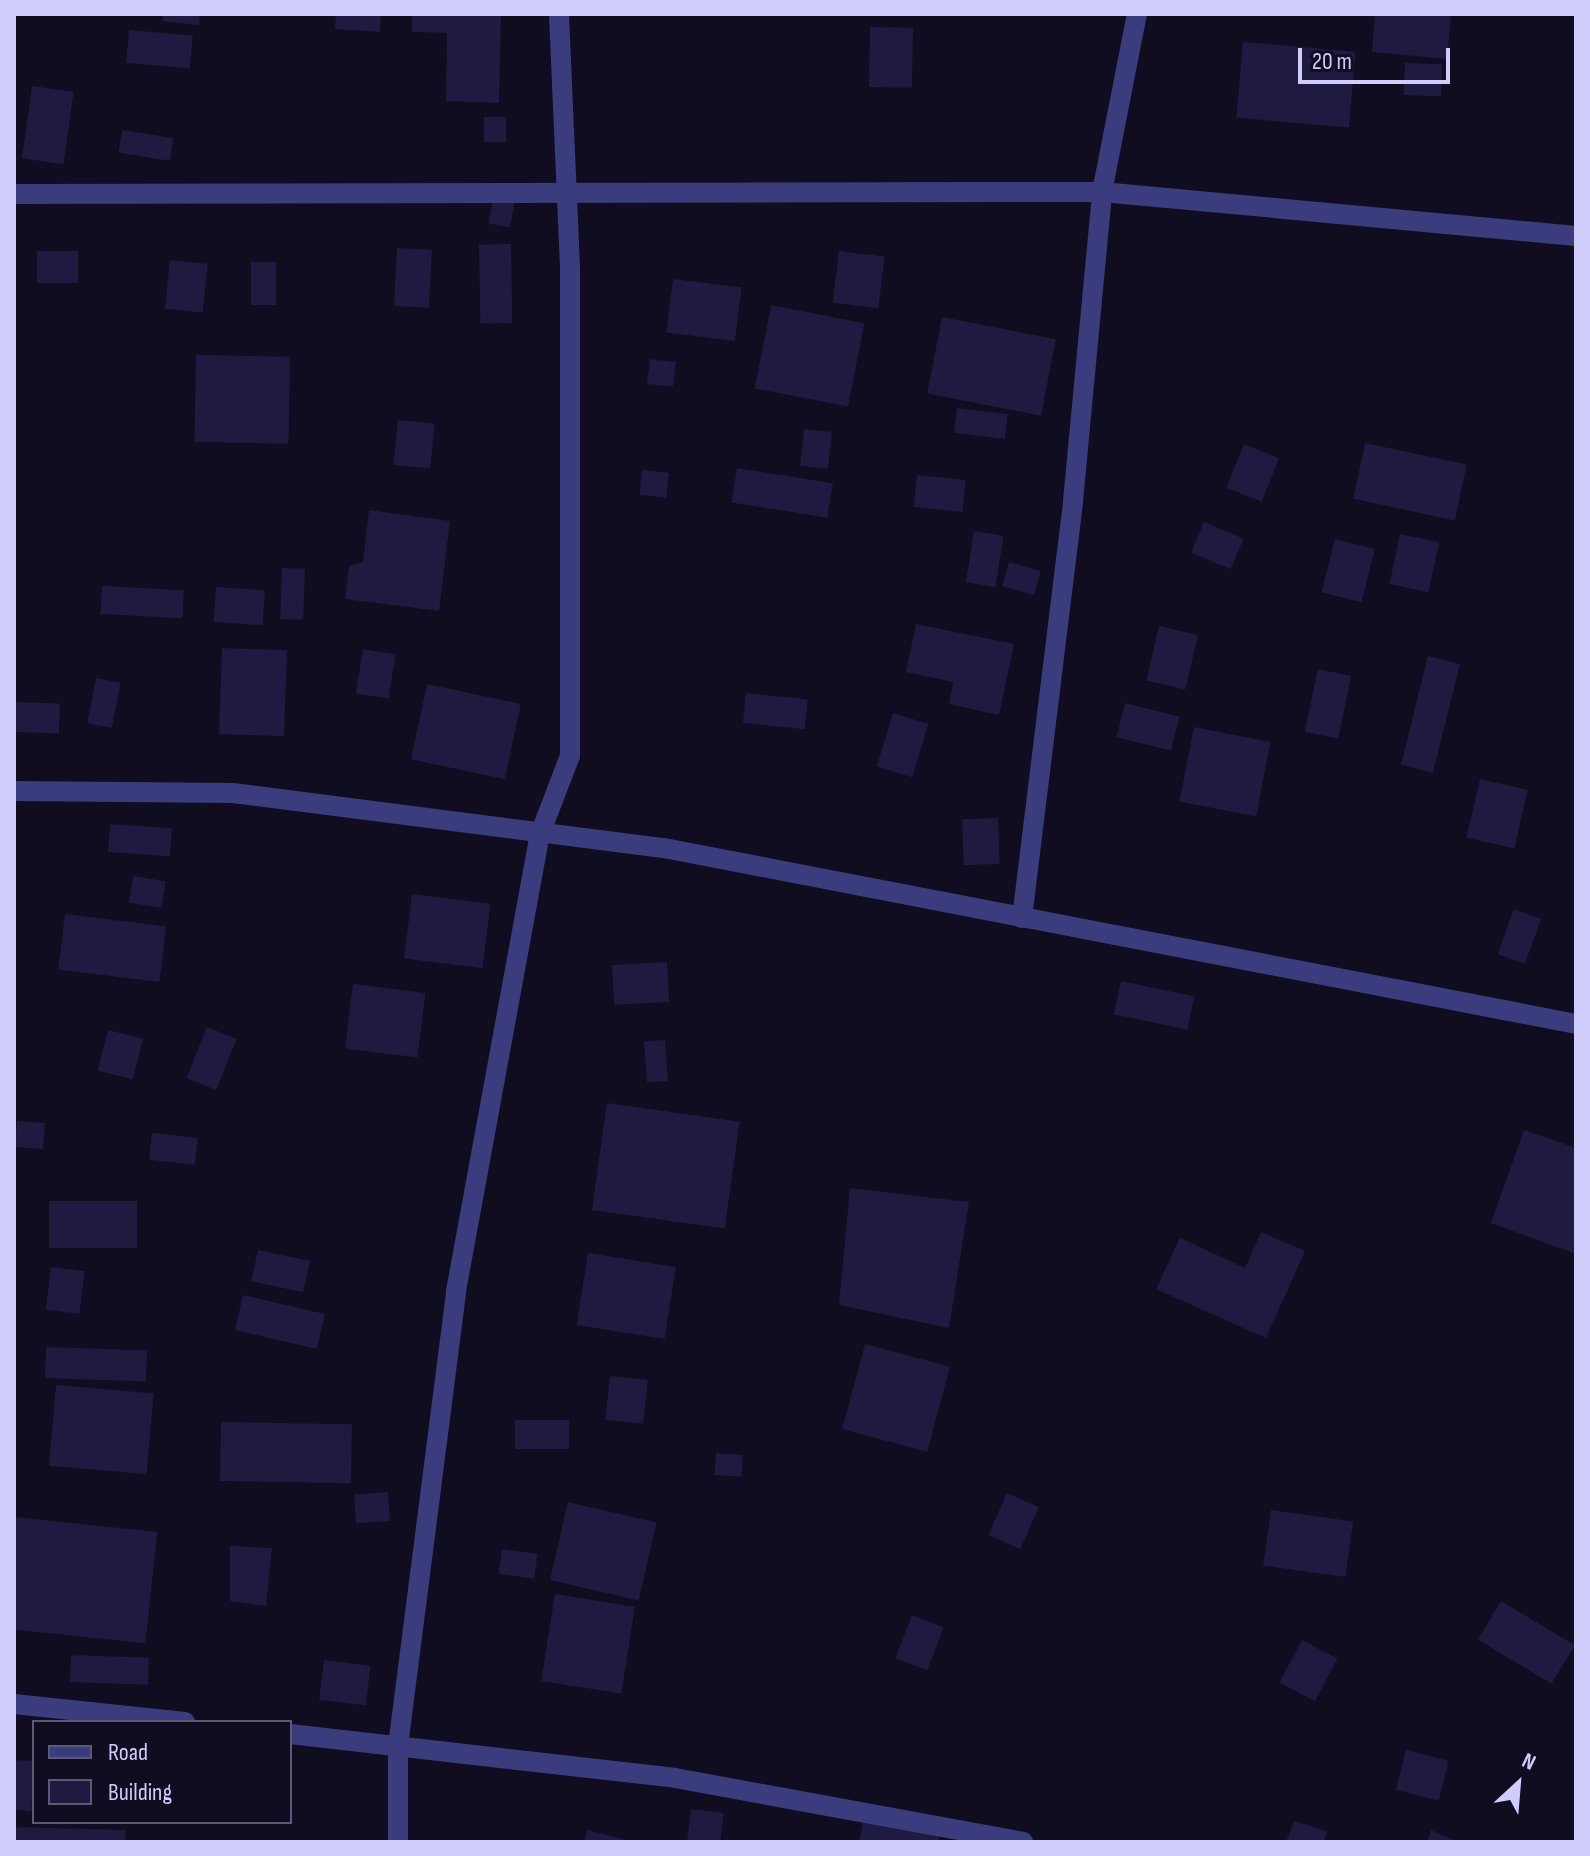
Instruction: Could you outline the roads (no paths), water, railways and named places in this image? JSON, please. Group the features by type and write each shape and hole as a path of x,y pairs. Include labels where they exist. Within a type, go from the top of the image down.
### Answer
{"street":[{"path":"398,1842 398,1746 456,1291 540,834 570,756 566,189 559,14"},
{"path":"1022,918 1073,501 1102,192 1137,14"},
{"path":"14,194 566,189 1102,192 1576,236"},
{"path":"14,791 233,793 664,848 1576,1024"},
{"path":"14,1704 166,1720"},
{"path":"292,1734 675,1778 1023,1842"}]}
